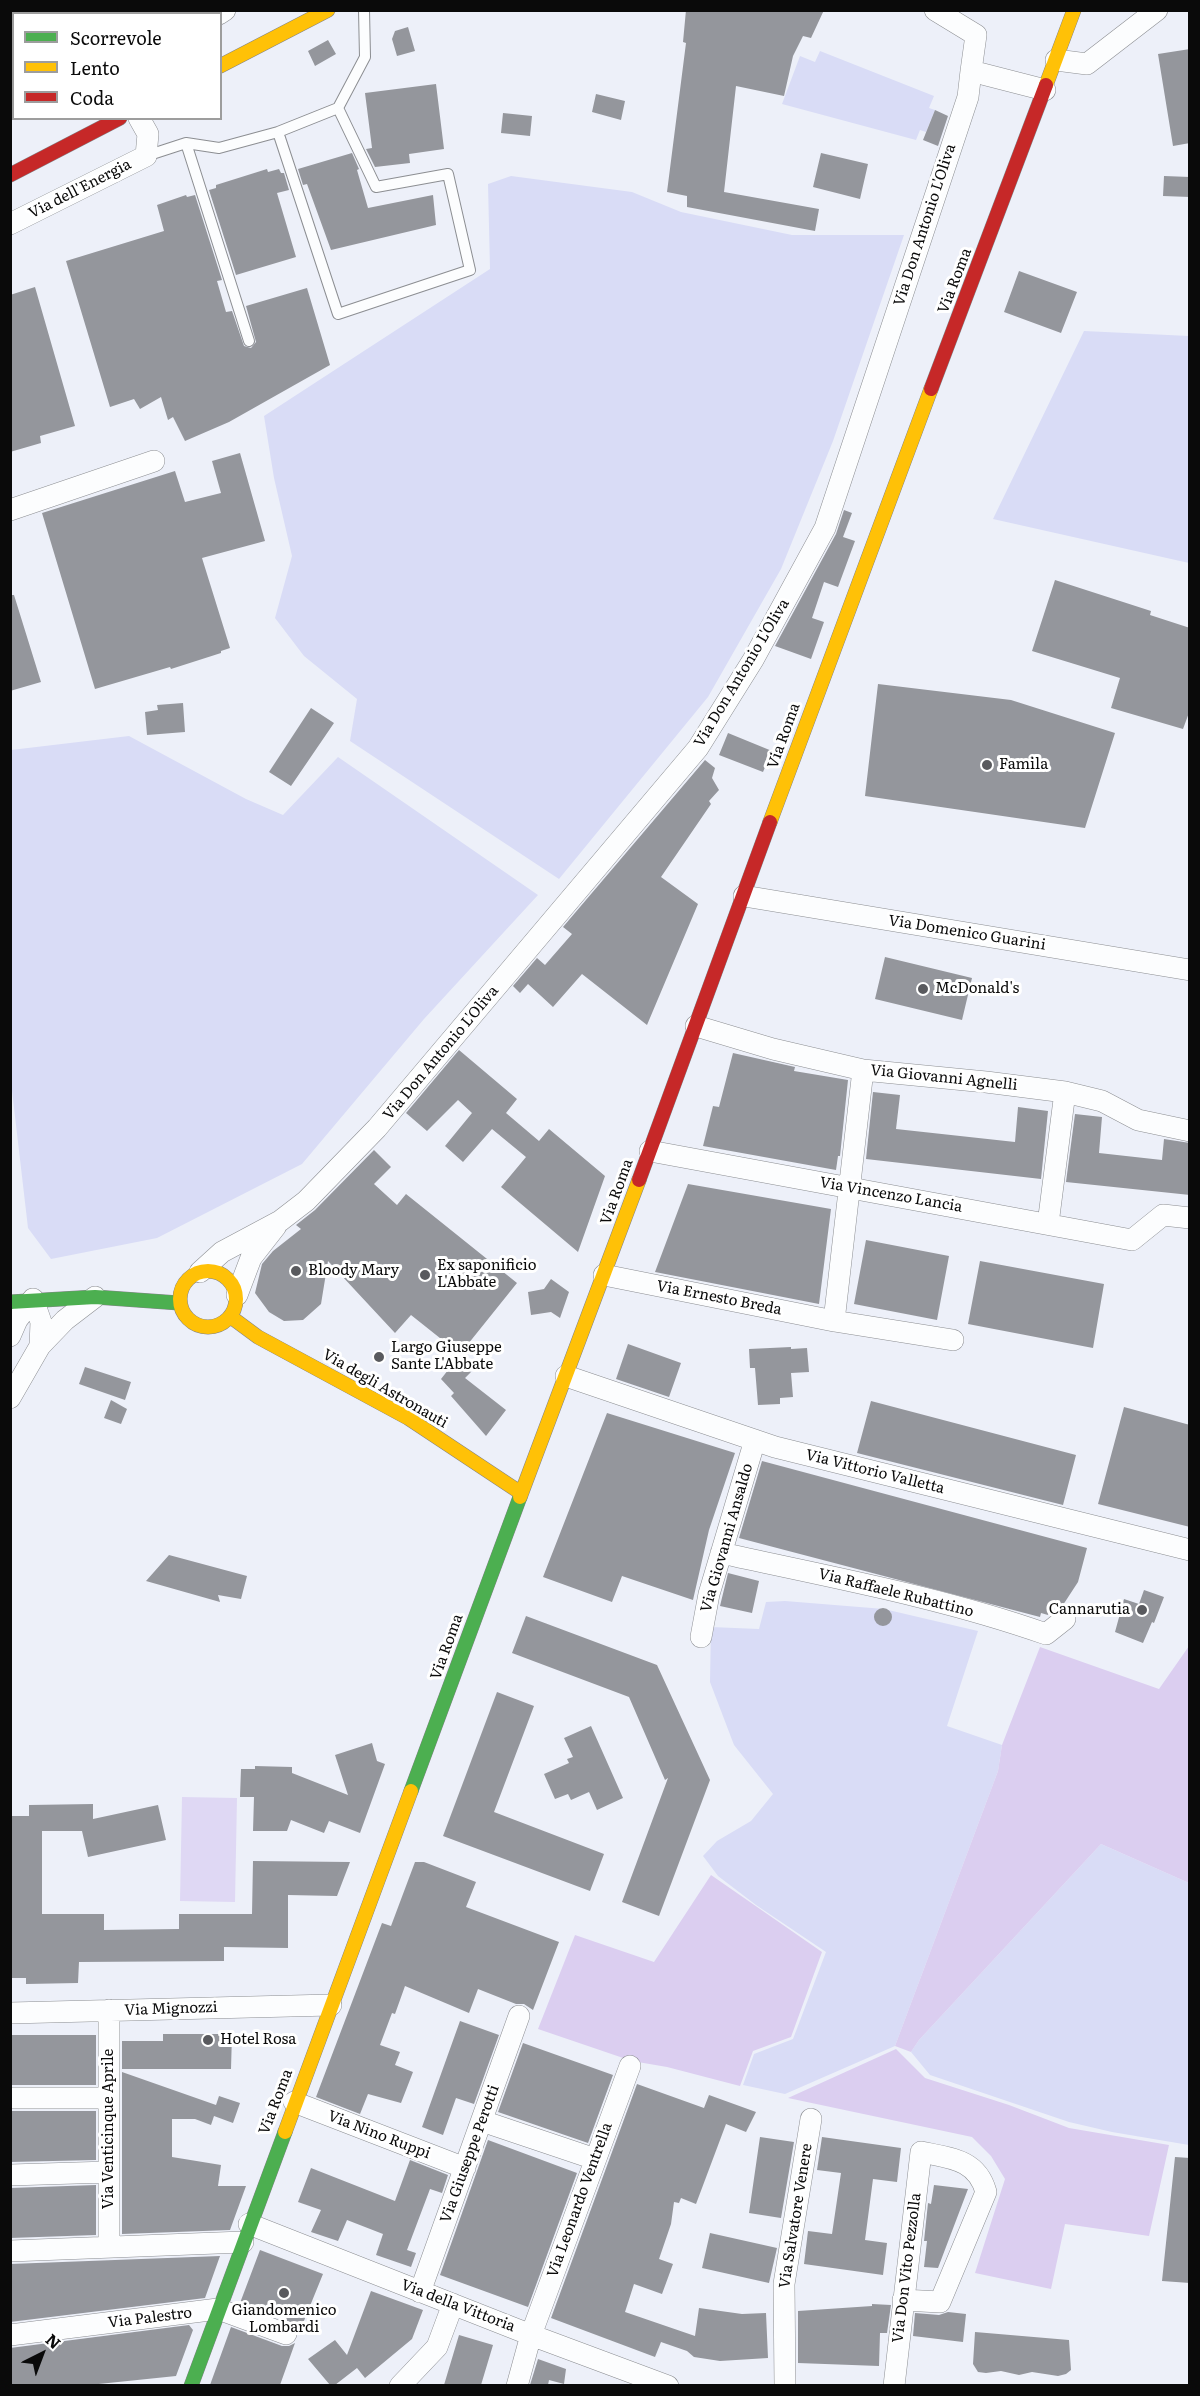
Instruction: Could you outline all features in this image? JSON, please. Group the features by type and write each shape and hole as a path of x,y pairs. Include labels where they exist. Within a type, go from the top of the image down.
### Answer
{"street":[{"path":"222,65 328,10"},
{"name":"Via Don Antonio L'Oliva","path":"200,1272 222,1252 280,1221 306,1201 377,1128 698,748 753,660 825,528 968,97 976,35 935,10"},
{"name":"Via Roma","path":"186,2385 218,2309 604,1275 832,652 1074,10"},
{"path":"1056,60 1087,64 1156,10"},
{"path":"971,71 1045,90"},
{"path":"10,175 116,120"},
{"name":"Via dell'Energia","path":"10,224 146,156 148,134 140,120"},
{"path":"10,510 154,461"},
{"name":"Via Domenico Guarini","path":"744,896 1190,970"},
{"name":"Via Giovanni Agnelli","path":"696,1026 773,1049 863,1070 1065,1092 1102,1101 1138,1120 1190,1131"},
{"path":"834,1321 863,1070"},
{"path":"1048,1224 1065,1092"},
{"name":"Via Vincenzo Lancia","path":"650,1150 1132,1240 1163,1215 1190,1218"},
{"name":"Via Don Antonio L'Oliva","path":"237,1295 251,1258 280,1221"},
{"path":"200,1272 219,1273 227,1278 237,1295 237,1303 231,1317 224,1324 215,1328 205,1328 188,1320 182,1312 180,1295 186,1280 200,1272"},
{"name":"Via Ernesto Breda","path":"604,1275 834,1321 953,1340"},
{"path":"10,1302 95,1297 180,1303"},
{"path":"10,1398 40,1347 65,1320 95,1297"},
{"path":"10,1336 17,1320 33,1299"},
{"path":"33,1299 41,1322 40,1347"},
{"name":"Via degli Astronauti","path":"231,1317 258,1337 408,1418 521,1493"},
{"name":"Via Vittorio Valletta","path":"566,1376 755,1440 1190,1550"},
{"name":"Via Giovanni Ansaldo","path":"701,1637 709,1594 755,1440"},
{"name":"Via Raffaele Rubattino","path":"721,1553 866,1584 1005,1620 1046,1634 1065,1619"},
{"name":"Via Mignozzi","path":"10,2013 331,2005"},
{"name":"Via Venticinque Aprile","path":"109,2010 109,2247"},
{"name":"Via Giuseppe Perotti","path":"420,2292 519,2016"},
{"name":"Via Leonardo Ventrella","path":"517,2385 531,2335 630,2066"},
{"path":"10,2098 109,2098"},
{"name":"Via Nino Ruppi","path":"294,2102 465,2168"},
{"name":"Via Salvatore Venere","path":"785,2385 784,2284 811,2119"},
{"path":"482,2121 596,2159"},
{"name":"Via Don Vito Pezzolla","path":"894,2385 903,2300 921,2152 958,2159 971,2167 983,2179 986,2192 940,2302 903,2300"},
{"path":"10,2175 109,2172"},
{"name":"Via della Vittoria","path":"10,2251 109,2247 246,2233 453,2304 663,2385"},
{"path":"399,2385 437,2347 453,2304"},
{"name":"Via Palestro","path":"10,2335 218,2309 286,2334"}],"lane":[{"path":"146,156 186,143 219,148 278,132 339,108 365,57 364,10"},
{"path":"278,132 338,314 470,270 448,174 376,187 339,108"},
{"path":"186,143 249,341"}],"shaded area":[{"path":"820,51 934,96 929,108 935,110 926,132 920,130 916,140 782,104 800,56 815,62"},
{"path":"511,176 632,192 681,212 792,235 904,235 833,441 781,569 708,697 559,879 350,741 357,699 304,656 275,618 292,556 274,478 264,416 490,269 488,184"},
{"path":"1084,331 1189,336 1189,563 993,519"},
{"path":"129,736 246,799 283,815 338,757 538,895 424,1019 302,1164 157,1238 51,1259 28,1228 11,1082 11,750"},
{"path":"785,1601 884,1609 978,1631 947,1726 1002,1745 998,1771 895,2046 785,2094 743,2085 754,2054 793,2039 826,1952 756,1905 718,1876 703,1856 717,1841 751,1821 773,1794 734,1745 710,1682 711,1627 759,1629 766,1602"},
{"path":"1189,1646 1189,1883 1101,1844 919,2040 911,2052 895,2046 998,1771 1002,1745 1040,1647 1159,1689"},
{"path":"182,1797 237,1798 235,1902 180,1901"},
{"path":"1101,1844 1189,1883 1189,2145 1069,2122 930,2075 911,2052 919,2040"},
{"path":"711,1875 822,1952 791,2037 753,2051 740,2086 667,2067 632,2061 538,2029 575,1935 654,1962"},
{"path":"896,2049 925,2078 1009,2105 1069,2128 1169,2145 1149,2236 1065,2224 1051,2289 975,2273 1005,2179 991,2156 972,2137 788,2098"}],"building":[{"path":"686,10 824,10 811,38 803,36 793,56 784,96 736,86 724,192 819,209 815,231 687,207 687,196 667,192 686,43 683,42"},
{"path":"408,27 415,51 397,56 392,39 395,31"},
{"path":"328,40 336,54 315,66 308,51"},
{"path":"1190,49 1190,143 1173,146 1158,54"},
{"path":"436,84 444,149 409,154 410,163 375,167 366,149 372,148 365,93"},
{"path":"596,94 625,101 621,120 592,112"},
{"path":"935,110 948,116 938,146 923,140"},
{"path":"503,113 532,116 530,136 501,133"},
{"path":"352,153 359,169 357,170 368,208 433,195 436,225 331,250 307,184 303,185 298,169"},
{"path":"821,153 868,164 860,199 813,187"},
{"path":"267,169 268,172 279,169 281,173 284,173 289,190 277,193 296,257 236,275 209,190 216,188 216,185"},
{"path":"1164,176 1190,177 1190,197 1163,196"},
{"path":"186,195 187,197 195,195 222,280 217,281 226,312 232,311 244,346 251,348 256,342 246,306 307,288 330,365 229,422 185,441 173,417 168,420 161,397 140,409 134,399 110,407 66,261 164,231 157,205"},
{"path":"1019,271 1077,292 1061,333 1004,312"},
{"path":"35,287 75,426 40,436 41,443 10,452 10,295"},
{"path":"240,453 265,541 202,558 230,648 171,669 170,667 95,689 42,513 175,471 185,502 221,493 212,461"},
{"path":"844,510 852,513 843,537 855,541 838,587 824,582 812,618 824,622 811,659 775,646 836,534"},
{"path":"1055,580 1151,611 1150,615 1190,628 1190,710 1183,729 1111,708 1120,678 1032,651"},
{"path":"10,595 14,595 41,682 10,691"},
{"name":"Famila","path":"878,684 1011,700 1115,733 1085,828 865,796"},
{"path":"183,703 185,732 147,735 145,712 158,710 157,705"},
{"path":"311,708 334,723 291,786 269,772"},
{"path":"728,733 772,751 763,772 719,755"},
{"path":"705,760 715,768 712,778 719,790 709,801 711,804 661,877 698,904 647,1025 582,974 553,1007 528,984 520,993 513,986 537,958 545,965 572,934 563,927"},
{"name":"McDonald's","path":"885,957 972,978 962,1020 875,999"},
{"path":"459,1050 517,1099 506,1113 539,1141 549,1129 605,1176 578,1252 501,1187 526,1157 492,1129 463,1162 445,1146 472,1113 458,1100 427,1131 406,1113"},
{"path":"733,1053 795,1067 794,1071 848,1080 840,1156 838,1156 836,1170 703,1146 713,1106 719,1107"},
{"path":"873,1092 900,1095 896,1129 1015,1142 1018,1107 1048,1111 1041,1179 866,1159"},
{"path":"1075,1114 1102,1117 1099,1153 1162,1160 1164,1139 1190,1143 1190,1195 1066,1182"},
{"name":"Ex saponificio L'Abbate","path":"374,1150 391,1167 374,1184 397,1205 406,1194 517,1283 460,1354 411,1315 395,1333 328,1261 321,1304 303,1320 284,1321 269,1312 255,1293 262,1264 273,1251 301,1229 296,1225 315,1210"},
{"path":"688,1184 831,1209 819,1304 655,1272"},
{"path":"866,1240 949,1256 937,1320 854,1304"},
{"path":"980,1261 1104,1284 1093,1348 968,1324"},
{"path":"551,1279 569,1292 560,1318 551,1312 531,1315 528,1292 544,1289"},
{"path":"628,1344 681,1363 669,1397 616,1379"},
{"path":"791,1347 791,1349 807,1348 809,1372 791,1373 793,1397 780,1398 780,1404 758,1405 755,1368 750,1368 749,1349"},
{"path":"456,1360 471,1372 465,1378 506,1410 486,1436 451,1396 454,1393 441,1379"},
{"path":"85,1367 131,1382 125,1400 79,1384"},
{"path":"111,1400 127,1409 121,1424 104,1418"},
{"path":"871,1401 1076,1455 1063,1505 857,1453"},
{"path":"1124,1407 1190,1425 1190,1527 1098,1504"},
{"path":"607,1413 735,1453 709,1530 693,1600 622,1576 612,1602 543,1577"},
{"path":"762,1461 1087,1548 1078,1582 1063,1605 1052,1602 1048,1615 1041,1613 1040,1617 739,1538"},
{"path":"169,1555 247,1576 241,1599 218,1595 220,1602 146,1581"},
{"path":"728,1573 759,1581 752,1613 720,1606"},
{"path":"1144,1590 1164,1597 1143,1643 1115,1632 1124,1599 1139,1604"},
{"path":"883,1608 889,1611 892,1617 889,1623 883,1626 877,1623 874,1617 877,1611"},
{"path":"526,1616 657,1665 710,1780 659,1916 622,1902 668,1778 665,1780 629,1697 512,1653"},
{"path":"497,1692 534,1706 494,1812 604,1854 590,1891 443,1836"},
{"path":"591,1726 623,1798 597,1810 589,1792 571,1800 568,1794 555,1799 544,1774 569,1763 567,1759 573,1757 564,1738"},
{"path":"372,1743 377,1761 385,1764 360,1833 329,1821 324,1833 291,1820 287,1831 253,1831 254,1797 240,1797 241,1769 255,1769 255,1766 292,1767 292,1773 348,1795 335,1755"},
{"path":"93,1804 93,1819 158,1805 166,1840 88,1857 82,1831 42,1831 42,1914 104,1914 104,1930 179,1929 179,1914 252,1914 253,1861 350,1862 337,1896 288,1895 288,1948 224,1947 224,1961 79,1962 78,1983 26,1984 26,1978 10,1978 10,1816 29,1816 29,1805"},
{"path":"415,1862 424,1862 476,1882 466,1907 559,1942 533,2010 524,2004 516,2004 478,1989 469,2013 405,1986 380,2045 400,2052 395,2065 413,2072 401,2103 368,2094 360,2114 316,2097 382,1923 391,1926"},
{"path":"460,2021 499,2035 474,2104 456,2098 443,2135 422,2127"},
{"path":"163,2034 232,2034 231,2069 122,2069 122,2041 163,2041"},
{"path":"10,2035 96,2035 96,2085 10,2085"},
{"path":"523,2043 613,2075 588,2143 498,2112"},
{"path":"122,2072 216,2105 219,2096 240,2103 233,2123 214,2116 211,2125 195,2119 172,2119 172,2157 221,2165 218,2186 246,2186 230,2230 122,2234"},
{"path":"637,2084 704,2108 709,2095 756,2112 746,2132 726,2124 696,2204 681,2198 679,2203 674,2202 671,2224 659,2259 673,2264 662,2294 634,2284 625,2312 695,2336 699,2308 742,2314 766,2313 768,2358 720,2361 694,2357 687,2351 661,2342 655,2357 551,2318"},
{"path":"10,2111 96,2111 96,2160 10,2162"},
{"path":"760,2137 794,2142 781,2218 749,2213"},
{"path":"822,2137 901,2148 897,2182 873,2179 865,2240 887,2243 883,2275 804,2264 808,2231 832,2234 841,2173 817,2170"},
{"path":"488,2140 577,2173 528,2307 440,2275"},
{"path":"1175,2157 1190,2158 1190,2283 1162,2281"},
{"path":"410,2160 448,2175 442,2193 430,2189 407,2250 416,2253 411,2267 376,2255 383,2234 347,2220 338,2241 311,2232 321,2210 298,2202 311,2168 395,2201"},
{"path":"96,2185 96,2235 10,2238 10,2188"},
{"path":"934,2185 968,2189 938,2268 924,2267 928,2203 931,2204"},
{"path":"710,2233 777,2248 769,2283 702,2268"},
{"path":"260,2250 323,2274 299,2333 296,2326 290,2322 240,2303"},
{"path":"220,2256 205,2298 10,2322 10,2264"},
{"path":"371,2291 423,2310 412,2339 365,2378 357,2368 335,2385 330,2385 308,2359 335,2340 347,2355"},
{"path":"872,2304 891,2305 887,2333 880,2333 879,2366 798,2363 798,2311 872,2306"},
{"path":"948,2312 966,2314 963,2342 913,2336 915,2313 939,2315"},
{"path":"189,2325 193,2330 176,2376 89,2385 10,2385 10,2348"},
{"path":"231,2327 282,2346 295,2343 280,2385 210,2385"},
{"path":"975,2332 1069,2340 1071,2370 1058,2376 1032,2372 1019,2375 1001,2371 978,2372 973,2364"},
{"path":"459,2335 493,2345 481,2385 444,2385"},
{"path":"538,2359 566,2369 564,2384 549,2380 548,2385 530,2385"}],"traffic: fast":[{"path":"10,1302 95,1297 179,1303"},
{"path":"411,1791 520,1497"},
{"path":"191,2386 285,2132"}],"traffic: slow":[{"path":"222,65 328,10"},
{"path":"1046,85 1074,10"},
{"path":"770,822 931,389"},
{"path":"520,1497 639,1180"},
{"path":"202,1271 214,1271 224,1275 232,1283 236,1299 232,1315 224,1323 214,1327 202,1327 192,1323 184,1315 180,1305 180,1293 184,1283 192,1275 202,1271"},
{"path":"231,1317 258,1337 408,1418 521,1493"},
{"path":"285,2132 411,1791"}],"traffic: jam":[{"path":"931,389 1046,85"},
{"path":"10,175 116,120"},
{"path":"639,1180 770,822"}],"place":[{"name":"Famila","path":"987,765"},
{"name":"McDonald's","path":"923,989"},
{"name":"Bloody Mary","path":"296,1271"},
{"name":"Ex saponificio L'Abbate","path":"425,1275"},
{"name":"Largo Giuseppe Sante L'Abbate","path":"379,1357"},
{"name":"Cannarutia","path":"1142,1610"},
{"name":"Hotel Rosa","path":"208,2040"},
{"name":"Giandomenico Lombardi","path":"284,2293"}]}
